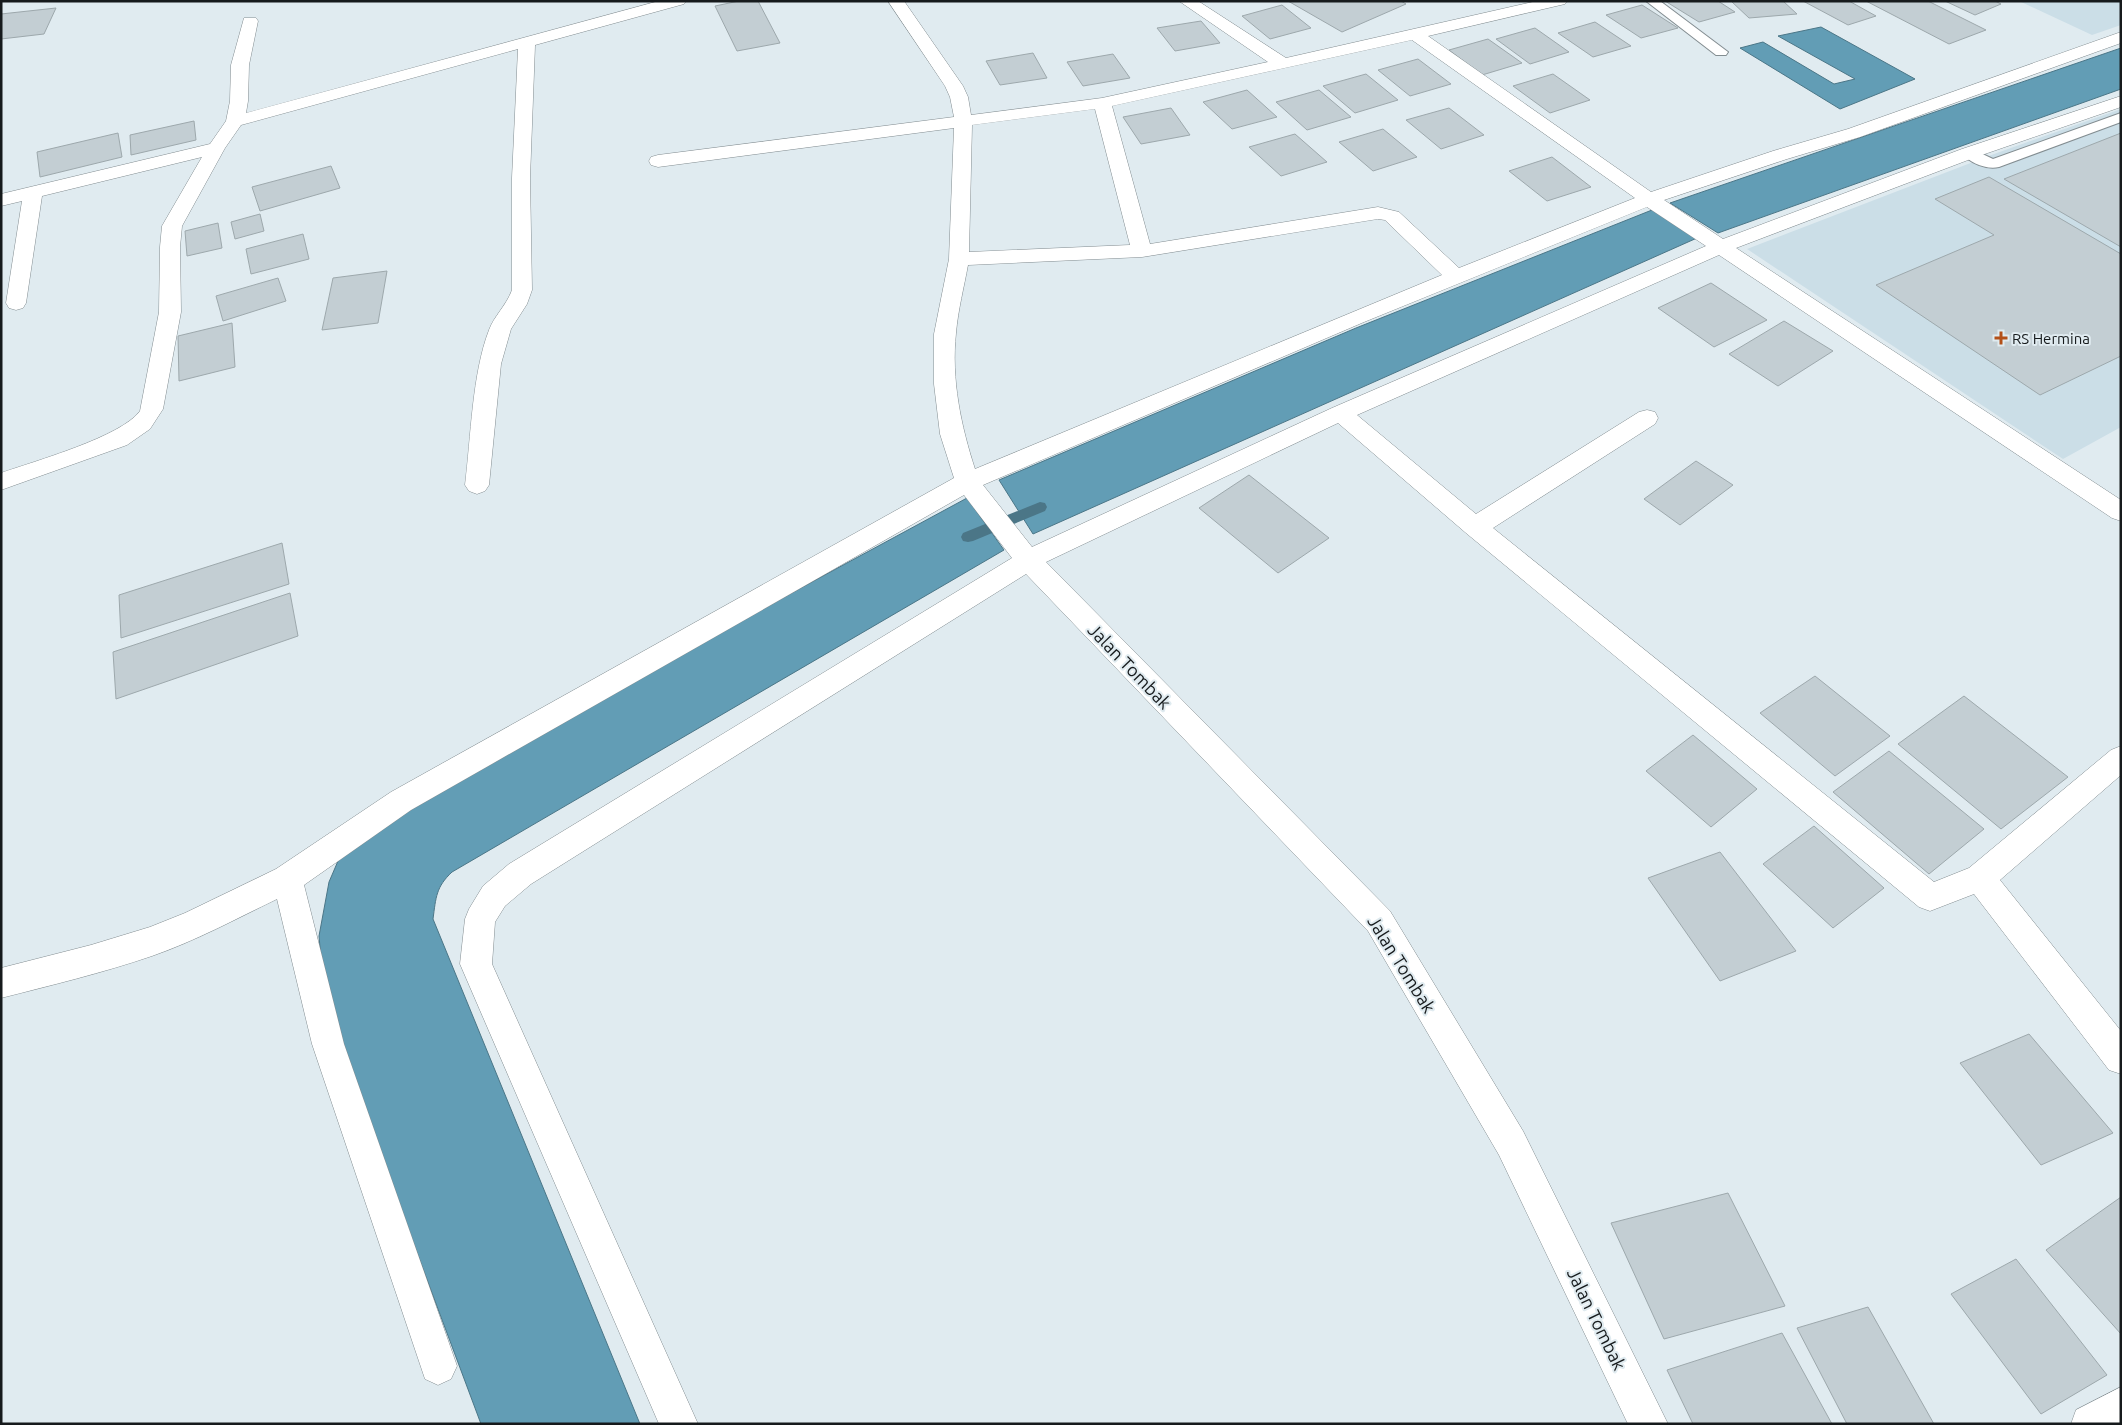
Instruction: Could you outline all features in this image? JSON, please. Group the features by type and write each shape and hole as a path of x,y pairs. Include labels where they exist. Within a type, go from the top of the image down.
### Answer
{"street":[{"path":"235,121 678,1"},
{"path":"896,1 954,86 959,97 962,123 959,259 945,334 945,384 952,434 973,490"},
{"path":"1187,1 1283,64"},
{"path":"658,161 962,123 1102,103 1559,1"},
{"path":"1,482 119,439 137,430 146,421 152,409 170,312 172,226 216,148 235,121 239,101 240,65 250,21"},
{"path":"1413,34 1654,201 2121,512"},
{"path":"1,982 92,960 152,941 196,923 287,879 401,801 973,490 1356,317 1654,201 1780,155 1854,133 2121,38"},
{"path":"477,485 490,364 500,328 517,304 522,290 521,178 527,42"},
{"path":"679,1424 476,964 480,919 494,896 520,874 1023,555 1716,242 2121,101"},
{"path":"1102,103 1142,251"},
{"path":"1,200 216,148"},
{"path":"16,303 33,192"},
{"path":"959,259 1142,251 1378,213 1392,216 1456,277"},
{"path":"1340,413 1475,527 1930,897 1980,878 2121,758"},
{"path":"1475,527 1647,418"},
{"name":"Jalan Tombak","path":"973,490 1023,555 1379,921 1511,1143 1649,1424"},
{"path":"1980,878 2121,1058"},
{"path":"287,879 328,1044 438,1366"},
{"path":"2090,1424 2121,1406"}],"lane":[{"path":"1652,1 1721,52"},
{"path":"1969,153 1984,162 1994,164 2121,117"}],"shaded area":[{"path":"2019,1 2121,1 2121,25 2092,35"},
{"name":"RS Hermina","path":"2121,109 2121,427 2063,459 1747,249 1994,154"}],"water":[{"path":"1821,27 1915,79 1840,109 1740,48 1763,42 1834,84 1855,79 1778,36"},
{"path":"2121,48 2121,89 1718,233 1670,203"},
{"path":"1652,210 1697,238 1033,534 999,480 1356,328"},
{"path":"967,498 1004,550 452,872 440,888 436,898 433,919 640,1424 481,1424 336,1036 323,981 319,936 329,882 341,854 374,819"}],"building":[{"path":"739,1 758,1 780,43 737,51 715,6"},
{"path":"1288,1 1401,1 1406,4 1342,32"},
{"path":"1665,1 1718,1 1735,12 1699,22"},
{"path":"1731,1 1783,1 1797,14 1749,18"},
{"path":"1803,1 1849,1 1876,16 1848,25"},
{"path":"1866,1 1928,1 1986,30 1949,44"},
{"path":"1945,1 1995,1 2001,4 1975,15"},
{"path":"1282,5 1311,28 1270,39 1242,16"},
{"path":"1642,5 1678,28 1641,38 1606,15"},
{"path":"56,8 44,34 1,39 1,14"},
{"path":"1201,21 1220,43 1175,51 1157,28"},
{"path":"1595,22 1631,46 1593,57 1558,33"},
{"path":"1535,28 1569,52 1530,64 1496,39"},
{"path":"1488,39 1522,63 1482,75 1449,50"},
{"path":"1033,53 1047,78 1000,85 986,61"},
{"path":"1113,54 1130,78 1083,86 1067,62"},
{"path":"1418,59 1451,84 1410,96 1378,70"},
{"path":"1366,74 1398,100 1355,113 1323,86"},
{"path":"1553,74 1590,100 1550,113 1513,86"},
{"path":"1247,90 1277,117 1232,129 1203,102"},
{"path":"1319,90 1351,117 1307,130 1276,102"},
{"path":"1171,108 1190,135 1141,144 1123,117"},
{"path":"1449,108 1484,135 1441,149 1406,120"},
{"path":"194,121 196,140 131,155 130,135"},
{"path":"1383,129 1417,157 1373,171 1339,142"},
{"path":"118,133 122,157 40,177 37,152"},
{"path":"2121,133 2121,247 2004,179"},
{"path":"1295,134 1327,162 1281,176 1249,147"},
{"path":"1552,157 1591,187 1547,201 1509,171"},
{"path":"331,166 340,188 260,211 252,187"},
{"path":"1989,177 2121,254 2121,356 2040,395 1876,285 1994,235 1935,199"},
{"path":"260,214 264,231 235,239 231,222"},
{"path":"218,223 222,248 187,256 185,231"},
{"path":"303,234 309,259 251,274 246,249"},
{"path":"387,271 378,323 322,330 333,278"},
{"path":"278,278 286,301 223,321 216,296"},
{"path":"1711,283 1767,320 1714,347 1658,308"},
{"path":"1784,321 1833,351 1778,386 1729,354"},
{"path":"232,323 235,367 179,381 178,336"},
{"path":"1696,461 1733,485 1680,525 1644,499"},
{"path":"1249,475 1329,538 1278,573 1199,508"},
{"path":"282,543 289,584 121,638 119,595"},
{"path":"290,593 298,636 116,699 113,652"},
{"path":"1815,676 1890,736 1835,776 1760,713"},
{"path":"1964,696 2068,777 2001,829 1898,744"},
{"path":"1693,735 1757,789 1711,827 1646,771"},
{"path":"1889,751 1984,829 1929,874 1833,792"},
{"path":"1814,826 1884,888 1833,928 1763,864"},
{"path":"1720,852 1796,951 1720,981 1648,878"},
{"path":"2029,1034 2113,1133 2041,1165 1960,1063"},
{"path":"1728,1193 1785,1306 1664,1339 1611,1223"},
{"path":"2121,1197 2121,1334 2046,1250"},
{"path":"2016,1259 2107,1375 2041,1414 1951,1294"},
{"path":"1868,1307 1934,1424 1847,1424 1797,1328"},
{"path":"1782,1333 1832,1424 1693,1424 1667,1370"}],"waterway":[{"path":"968,537 1040,507"}],"place":[{"name":"RS Hermina","path":"2001,338"}]}
